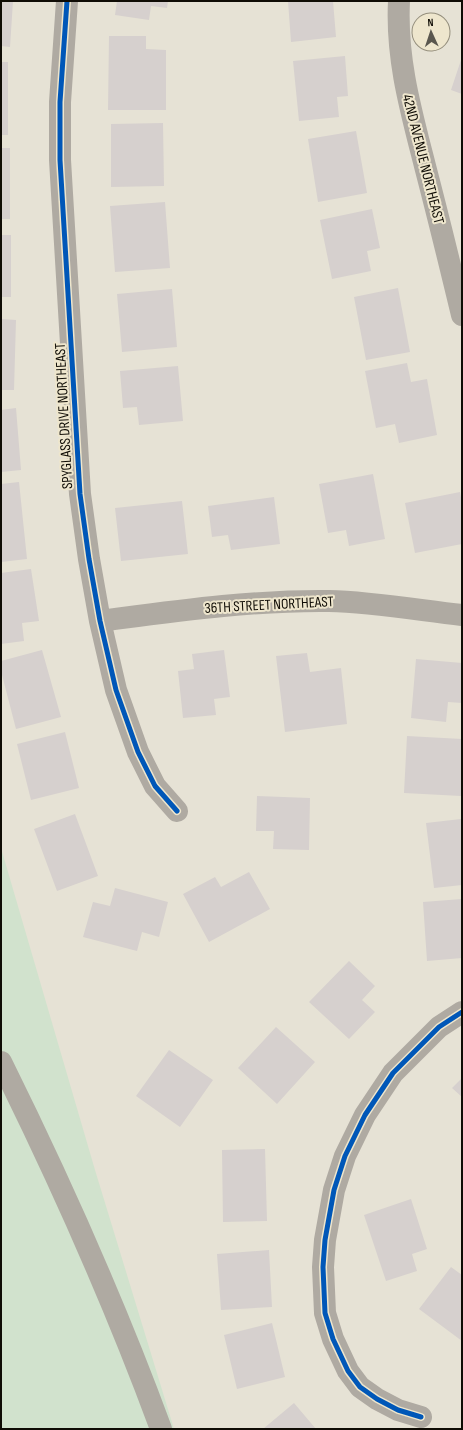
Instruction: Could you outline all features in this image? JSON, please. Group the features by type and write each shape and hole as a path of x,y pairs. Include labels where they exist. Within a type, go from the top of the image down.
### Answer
{"street":[{"name":"SPYGLASS DRIVE NORTHEAST","path":"67,1 60,102 60,160 80,494 89,559 100,621 116,690 138,752 156,786 177,811"},
{"name":"42ND AVENUE NORTHEAST","path":"398,1 399,45 405,89 462,314"},
{"name":"36TH STREET NORTHEAST","path":"100,621 218,606 331,601 462,615"},
{"path":"421,1417 398,1410 377,1399 360,1387 348,1371 333,1339 325,1313 323,1267 334,1190 345,1156 365,1115 393,1073 439,1027 462,1012"},
{"path":"1,1062 59,1183 98,1272 161,1429"}],"green space":[{"path":"1,848 95,1170 174,1429 1,1429"}],"building":[{"path":"1,1 13,1 10,47 1,46"},
{"path":"117,1 168,1 167,8 151,6 149,20 115,15"},
{"path":"288,1 333,1 336,37 291,42"},
{"path":"109,36 146,36 146,49 166,50 166,110 108,110"},
{"path":"345,56 348,96 337,97 339,117 299,121 293,61"},
{"path":"462,57 462,94 451,90"},
{"path":"1,62 8,62 8,135 1,135"},
{"path":"163,123 164,186 111,187 111,124"},
{"path":"356,131 367,193 318,202 308,139"},
{"path":"1,148 10,148 10,219 1,219"},
{"path":"165,202 170,268 115,272 110,206"},
{"path":"372,209 380,248 367,251 371,271 332,279 320,220"},
{"path":"1,235 11,235 11,297 1,297"},
{"path":"398,288 410,352 366,360 354,297"},
{"path":"172,289 177,347 122,352 117,294"},
{"path":"1,319 16,320 14,390 1,390"},
{"path":"407,363 411,382 427,379 437,435 399,443 395,424 376,428 365,371"},
{"path":"178,366 183,421 139,425 137,407 123,408 120,371"},
{"path":"16,408 21,470 1,472 1,410"},
{"path":"373,474 385,539 349,546 346,530 328,533 319,484"},
{"path":"19,482 27,559 1,562 1,484"},
{"path":"460,492 462,503 462,544 415,553 405,503"},
{"path":"274,497 280,544 231,550 228,535 212,537 208,506"},
{"path":"182,501 188,554 121,561 115,508"},
{"path":"31,569 39,621 22,623 24,641 1,644 1,573"},
{"path":"42,650 61,717 16,729 1,671 1,661"},
{"path":"224,650 230,697 214,699 216,715 183,718 178,671 194,669 192,654"},
{"path":"307,653 310,672 341,668 347,724 285,732 276,656"},
{"path":"416,659 462,663 462,703 448,702 446,722 411,718"},
{"path":"65,732 79,788 31,800 17,744"},
{"path":"407,736 462,739 461,796 404,793"},
{"path":"257,796 310,798 309,850 273,849 274,831 256,831"},
{"path":"75,814 98,876 57,891 34,829"},
{"path":"461,819 462,885 434,888 426,823"},
{"path":"249,872 270,909 209,942 183,894 215,877 221,887"},
{"path":"115,888 168,902 159,937 142,932 137,951 83,937 93,902 110,906"},
{"path":"462,899 462,958 427,961 423,902"},
{"path":"349,961 375,986 362,1000 375,1012 349,1039 309,1002"},
{"path":"276,1027 315,1062 277,1104 238,1068"},
{"path":"169,1050 213,1080 180,1127 136,1096"},
{"path":"462,1078 462,1097 452,1088"},
{"path":"265,1149 267,1221 223,1222 222,1150"},
{"path":"411,1199 427,1249 412,1254 417,1271 386,1281 364,1215"},
{"path":"269,1250 272,1307 221,1310 217,1254"},
{"path":"451,1267 462,1275 462,1341 419,1309"},
{"path":"272,1323 285,1377 237,1389 224,1335"},
{"path":"294,1403 316,1429 263,1429"}],"cycle path":[{"path":"67,1 60,102 60,160 80,494 89,559 100,621 116,690 138,752 155,786 177,811"},
{"path":"421,1417 398,1410 377,1399 360,1387 348,1371 333,1339 325,1313 323,1267 325,1240 334,1190 345,1156 365,1115 393,1073 439,1027 462,1012"}]}
